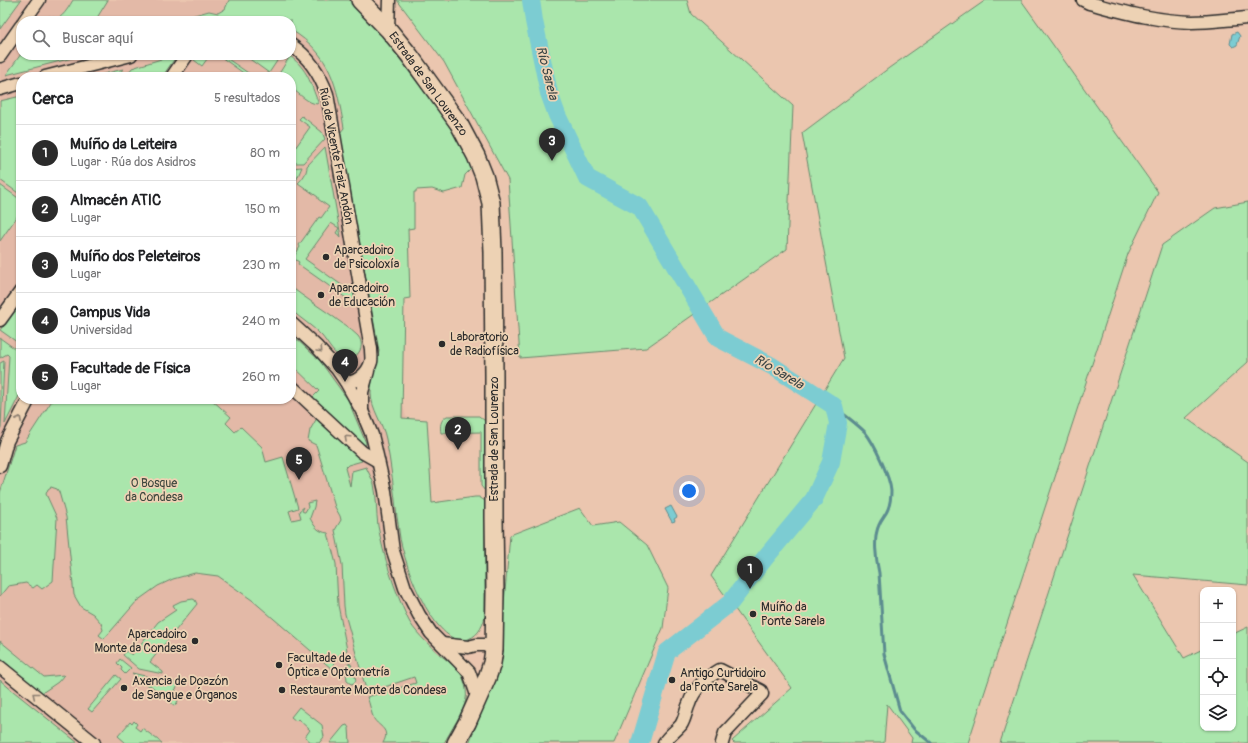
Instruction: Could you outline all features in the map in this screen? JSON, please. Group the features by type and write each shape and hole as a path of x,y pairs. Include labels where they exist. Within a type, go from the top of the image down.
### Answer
{"street":[{"path":"28,16 39,0"},
{"name":"Estrada de San Lourenzo","path":"360,0 388,29 410,56 465,134 484,176 491,203 494,361 494,650 490,670 467,723 456,743"},
{"path":"1083,0 1089,3 1143,17 1170,21 1201,22 1248,18"},
{"path":"388,29 389,1"},
{"path":"0,56 16,33"},
{"name":"Rúa de Vicente Fraiz Andón","path":"296,48 313,65 319,74 327,94 370,349 371,362 362,392 362,411"},
{"path":"65,72 111,60"},
{"path":"176,72 184,60"},
{"path":"0,88 16,84"},
{"path":"0,320 16,297"},
{"path":"296,328 317,347 337,369 362,411 372,435 385,491 393,551 406,588 419,615 431,633 467,669 479,675 490,670"},
{"path":"346,382 356,373 366,360 370,349"},
{"path":"346,382 352,382 362,376 371,362"},
{"path":"296,391 362,452 378,462"},
{"path":"0,466 4,441 26,404"},
{"path":"442,644 468,647 485,645 494,650"},
{"path":"468,647 463,659 478,698"},
{"path":"0,667 94,743"},
{"path":"664,743 668,736 681,724 690,700 699,685 720,670 761,691 762,694 725,733 722,743"}],"shaded area":[{"path":"0,0 349,0 396,366 456,680 440,743 0,743"}],"green space":[{"path":"0,0 21,0 0,29"},
{"path":"73,0 108,0 98,16 61,16"},
{"path":"229,0 349,0 382,35 436,107 452,130 472,168 465,175 462,188 444,193 432,189 416,190 416,192 414,192 414,228 408,229 410,298 404,299 402,418 427,420 432,503 475,497 479,497 485,501 485,617 476,635 469,639 456,639 445,633 437,624 425,606 416,587 401,543 386,439 373,405 371,393 379,351 340,133 344,128 335,85 330,72 324,60 304,39 296,33 296,16 191,16 209,11 218,13 225,9"},
{"path":"397,0 687,0 691,14 793,106 787,249 646,348 520,358 508,180 444,62"},
{"path":"986,0 1021,0 1158,192 1128,254 968,743 911,743 912,738 887,704 884,743 734,743 732,741 792,688 711,576 844,358 802,133 889,68"},
{"path":"17,60 64,60 16,72 6,75"},
{"path":"158,60 174,60 166,72 129,72 132,68"},
{"path":"194,60 206,60 202,66"},
{"path":"225,60 229,60 247,72 242,72"},
{"path":"251,60 278,60 270,72"},
{"path":"288,60 296,61 305,71 318,104 314,104 296,92 296,72 280,72"},
{"path":"123,69 121,72 111,72"},
{"path":"16,97 16,191 0,180 0,101"},
{"path":"302,116 322,132 325,139 303,163 296,163 296,147 310,127 299,119"},
{"path":"325,147 341,237 336,233 339,228 331,223 305,259 350,291 352,288 356,305 298,264 299,262 296,260 296,253 300,247 299,245 319,217 321,218 329,207 298,183 302,179 307,166"},
{"path":"302,167 296,181 296,168"},
{"path":"0,185 16,196 16,218 0,241"},
{"path":"1248,202 1248,362 1186,418 1248,462 1248,585 1133,575 1184,658 1200,650 1200,731 1236,731 1236,633 1248,627 1248,743 1000,743 1162,245 1215,208"},
{"path":"296,291 352,330 358,336 361,341 361,345 358,354 350,359 340,357 332,350 322,336 296,314"},
{"path":"16,309 16,341 0,330"},
{"path":"0,338 16,349 16,402 5,424 9,356 7,354 0,358"},
{"path":"296,339 320,361 348,400 366,443 365,447 312,398 319,391 296,369"},
{"path":"4,361 1,427 0,429 0,363"},
{"name":"O Bosque da Condesa","path":"50,404 217,404 231,417 226,423 235,432 241,427 262,447 266,462 283,457 298,508 289,511 292,520 301,518 299,511 304,507 302,511 305,512 308,507 307,503 315,501 310,518 317,528 328,533 336,564 338,605 347,650 335,658 334,669 332,669 252,600 218,576 195,573 173,579 158,586 137,601 104,639 99,635 103,630 101,623 93,614 81,607 74,595 66,517 59,492 57,489 51,487 48,489 46,494 57,518 53,581 42,589 37,585 33,588 26,583 8,586 0,596 0,493 15,445 25,442"},
{"path":"447,416 479,416 485,421 485,491 481,486 481,432 441,433 441,423"},
{"path":"317,418 319,418 362,461 348,465 345,468 350,486 352,471 366,467 374,484 378,526 383,550 403,608 410,623 417,632 438,653 457,668 465,683 465,704 444,743 383,743 386,734 385,731 374,719 367,697 416,683 414,677 367,693 345,614 342,565 335,530 341,520 335,507 316,445 308,441 310,430"},
{"path":"580,508 593,526 619,522 647,545 668,588 663,628 614,743 469,743 498,671 510,535"},
{"path":"193,599 197,604 150,662 163,672 163,674 139,669 123,655 126,651 132,655 158,622 176,610 173,605 181,601"},
{"path":"0,641 44,677 64,675 58,682 42,693 0,658"},
{"path":"120,659 131,668 125,674 117,663"},
{"path":"348,663 351,664 356,680 351,684 347,681 346,669"},
{"path":"132,673 180,684 175,690 177,692 173,696 178,701 175,706 150,685 149,686"},
{"path":"116,675 121,679 92,712 88,709"},
{"path":"0,680 8,687 78,743 0,743"},
{"path":"299,707 322,725 324,737 319,743 312,743 305,737 310,730 298,719 296,721 291,717"},
{"path":"134,721 137,724 135,727 140,731 142,728 162,743 126,743 118,736 130,722 132,724"},
{"path":"347,725 349,728 350,743 330,743 344,726"}],"water":[{"path":"1237,32 1240,36 1237,45 1233,47 1230,44 1232,34"},
{"path":"671,506 677,517 674,519 675,521 672,522 665,509"}],"waterway":[{"name":"Río Sarela","path":"531,0 549,93 557,115 587,178 640,207 718,338 772,366 834,406 838,423 831,462 814,499 730,603 667,652 640,743"},
{"path":"834,406 862,429 869,437 888,477 891,493 889,505 877,530 876,536 876,555 879,573 884,654 900,711 914,729 931,743"}],"place":[{"name":"Muíño dos Peleteiros","path":"552,161"},
{"name":"Aparcadoiro de Psicoloxía","path":"326,257"},
{"name":"Aparcadoiro de Educación","path":"321,295"},
{"name":"Laboratorio de Radiofísica","path":"442,344"},
{"name":"Campus Vida","path":"345,382"},
{"name":"Almacén ATIC","path":"458,450"},
{"name":"Facultade de Física","path":"299,480"},
{"name":"Muíño da Leiteira","path":"750,589"},
{"name":"Muíño da Ponte Sarela","path":"753,614"},
{"name":"Aparcadoiro Monte da Condesa","path":"195,641"},
{"name":"Facultade de Óptica e Optometría","path":"279,665"},
{"name":"Antigo Curtidoiro da Ponte Sarela","path":"672,680"},
{"name":"Axencia de Doazón de Sangue e Órganos","path":"124,688"},
{"name":"Restaurante Monte da Condesa","path":"282,690"}]}
